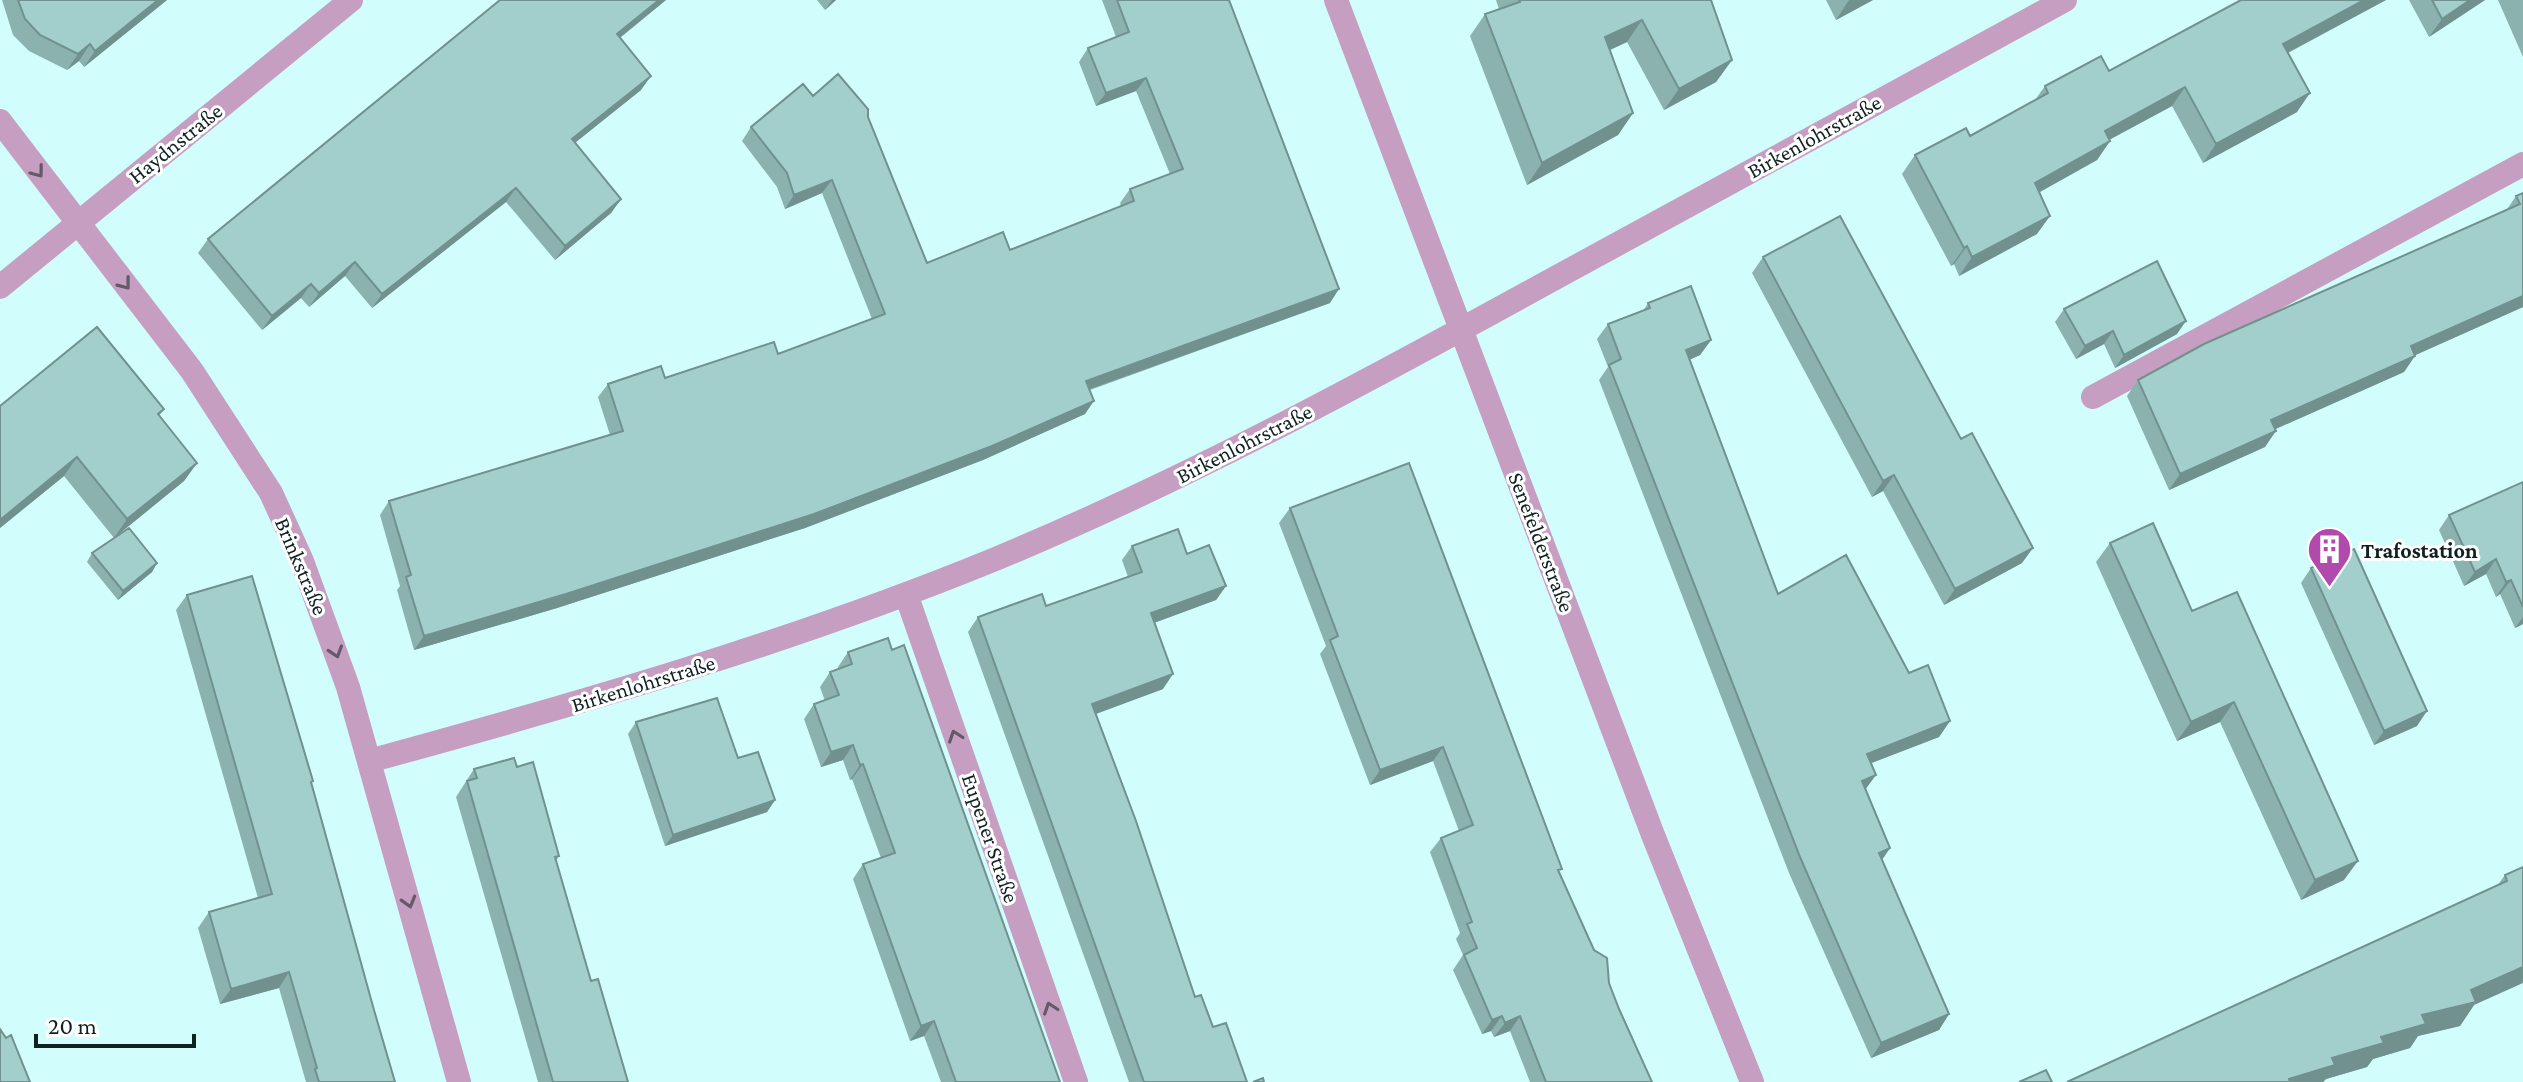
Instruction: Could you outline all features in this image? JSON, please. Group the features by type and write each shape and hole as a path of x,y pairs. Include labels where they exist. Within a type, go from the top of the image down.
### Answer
{"street":[{"name":"Haydnstraße","path":"0,287 351,0"},
{"name":"Senefelderstraße","path":"1336,0 1653,835 1752,1082"},
{"name":"Birkenlohrstraße","path":"369,761 723,660 997,558 1183,475 1462,330 2065,0"},
{"name":"Brinkstraße","path":"0,121 192,371 271,493 327,624 369,761 459,1082"},
{"path":"2093,397 2523,164"},
{"name":"Eupener Straße","path":"906,594 1076,1082"}],"building":[{"path":"18,0 158,0 95,51 90,44 78,54 40,35 25,19"},
{"path":"500,0 659,0 617,34 651,76 572,139 621,199 565,246 516,188 382,294 355,262 319,293 311,284 272,316 208,239"},
{"path":"1117,0 1229,0 1339,289 1086,381 1094,401 992,446 814,514 424,636 406,577 411,575 389,501 623,431 608,384 661,366 665,378 774,342 778,354 885,314 832,180 794,195 787,173 751,127 803,84 813,96 838,74 868,109 868,117 927,263 1003,232 1010,250 1134,201 1130,189 1183,169 1146,78 1106,93 1088,48 1129,32"},
{"path":"1519,0 1711,0 1732,60 1679,89 1642,20 1605,37 1633,113 1542,163 1485,14"},
{"path":"2241,0 2364,0 2283,44 2310,93 2216,144 2185,87 2105,131 2110,141 2035,183 2050,216 1972,257 1967,246 1964,248 1915,155 1966,128 1970,136 2048,93 2045,86 2101,56 2109,71"},
{"path":"2432,0 2470,0 2442,19"},
{"path":"2523,193 2523,296 2411,346 2415,356 2271,420 2276,431 2180,474 2138,380 2204,344 2520,204 2516,196"},
{"path":"1840,216 1961,439 1972,433 2033,548 1955,589 1894,475 1883,481 1763,257"},
{"path":"2157,261 2186,321 2124,355 2113,331 2085,346 2064,309"},
{"path":"1691,286 1711,340 1686,350 1778,594 1846,555 1909,673 1928,665 1950,721 1867,754 1876,775 1862,781 1890,848 1879,853 1949,1014 1881,1043 1800,857 1609,365 1621,359 1608,324 1650,308 1648,303"},
{"path":"97,327 164,409 158,414 197,463 127,519 77,457 0,520 0,406"},
{"path":"1409,463 1562,869 1558,870 1594,950 1607,958 1609,983 1652,1082 1546,1082 1520,1016 1505,1023 1502,1016 1492,1020 1464,955 1477,948 1467,924 1472,922 1441,838 1473,825 1443,747 1380,770 1330,640 1338,636 1290,508"},
{"path":"2523,482 2523,607 2511,580 2506,582 2496,559 2475,572 2449,515"},
{"path":"2153,523 2192,611 2237,592 2358,861 2315,880 2234,702 2191,722 2110,543"},
{"path":"129,528 157,563 123,591 92,553"},
{"path":"1178,529 1187,554 1209,545 1226,586 1151,613 1173,674 1092,704 1136,821 1195,997 1201,995 1213,1027 1226,1023 1247,1082 1144,1082 978,617 1042,594 1046,606 1142,572 1132,546"},
{"path":"2354,549 2427,711 2384,731 2311,568"},
{"path":"252,576 313,781 395,1082 319,1082 289,972 231,989 209,912 272,894 187,595"},
{"path":"888,638 892,650 904,645 1060,1082 956,1082 934,1021 921,1026 863,864 895,853 863,764 860,765 853,745 831,752 814,704 839,695 830,672 852,664 848,652"},
{"path":"717,698 738,758 758,752 775,800 673,835 636,722"},
{"path":"514,758 517,767 533,762 559,856 555,857 591,981 598,979 628,1082 553,1082 467,781 477,778 474,769"},
{"path":"2523,867 2523,967 2471,990 2476,1002 2422,1015 2426,1024 2381,1037 2384,1043 2332,1058 2335,1065 2289,1079 2290,1082 2067,1082 2507,881 2505,875"},
{"path":"0,1029 6,1038 11,1035 30,1082 0,1082"},
{"path":"2046,1070 2052,1082 2019,1082"}],"place":[{"name":"Trafostation","path":"2330,589"}]}
